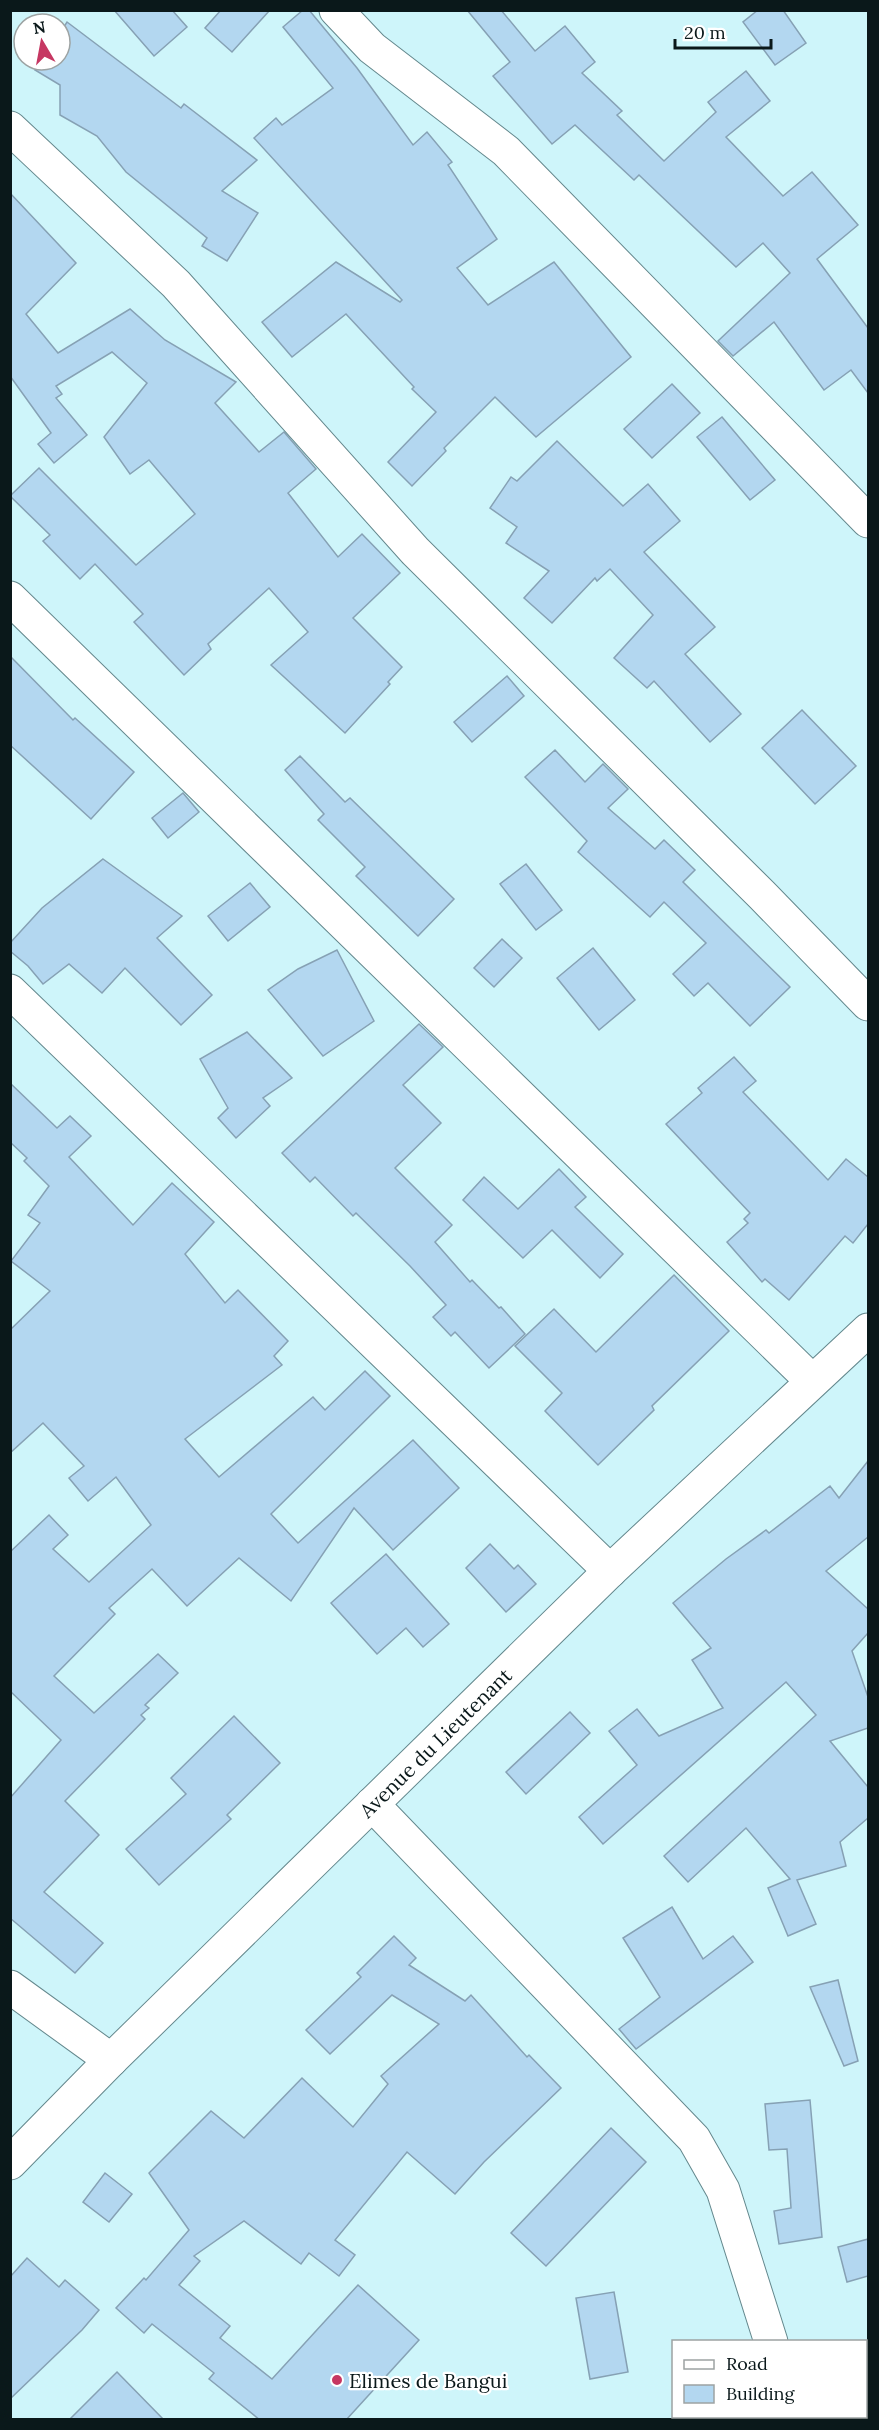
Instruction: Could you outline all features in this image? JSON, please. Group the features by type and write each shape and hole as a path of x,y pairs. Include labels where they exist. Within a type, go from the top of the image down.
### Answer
{"street":[{"path":"336,10 372,48 506,151 868,521"},
{"path":"10,129 176,284 415,552 753,886 868,1005"},
{"path":"10,598 812,1381"},
{"path":"10,991 610,1571"},
{"name":"Avenue du Lieutenant","path":"10,2163 111,2060 610,1571 868,1330"},
{"path":"372,1804 694,2139 723,2190 770,2340"},
{"path":"10,1987 111,2060"}],"building":[{"path":"114,10 172,10 187,27 154,56"},
{"path":"221,10 270,10 232,52 205,28"},
{"path":"303,10 309,10 357,68 413,145 427,132 452,162 448,165 497,239 457,268 488,305 554,262 631,357 536,437 495,397 444,448 446,451 412,486 388,462 436,412 412,389 414,387 346,314 292,357 262,322 336,262 400,302 402,300 254,138 276,118 282,125 333,88 283,27"},
{"path":"467,10 501,10 535,51 565,26 595,62 582,73 622,111 617,115 664,161 716,112 708,102 746,71 770,101 726,137 783,196 812,172 858,225 817,259 868,328 868,393 851,370 824,390 774,322 733,356 718,341 790,273 763,243 736,267 639,175 634,180 575,125 552,144 493,76 510,62"},
{"path":"758,10 783,10 806,43 775,65 743,22"},
{"path":"72,26 181,108 184,104 257,160 222,191 258,213 227,261 202,246 207,238 126,172 97,136 60,115 60,85 38,72 72,72"},
{"path":"10,193 76,263 26,314 58,353 130,309 165,340 236,382 215,403 259,452 284,432 316,469 288,493 338,557 362,534 400,573 353,618 402,667 388,682 390,684 345,733 271,665 308,632 269,588 208,644 211,649 184,675 134,622 143,614 95,564 80,579 43,541 50,535 10,496 39,468 136,565 195,514 149,460 130,474 104,437 147,383 112,352 56,386 62,394 56,398 87,435 54,463 38,444 51,433 10,376"},
{"path":"672,384 700,413 652,458 624,429"},
{"path":"722,417 775,480 750,500 697,437"},
{"path":"557,441 623,506 648,484 680,521 644,552 715,627 685,654 741,714 710,742 654,681 647,688 614,658 653,615 610,569 597,581 595,578 552,623 524,598 549,571 506,543 517,527 490,508 511,477 517,481"},
{"path":"10,656 73,720 75,718 134,772 91,819 10,745"},
{"path":"507,676 524,696 472,742 454,722"},
{"path":"802,710 856,766 815,804 762,748"},
{"path":"555,750 585,782 603,764 628,789 608,808 655,849 664,840 695,870 683,882 790,987 750,1026 708,983 694,996 673,974 706,943 664,902 650,917 578,852 587,841 525,777"},
{"path":"300,756 345,802 350,798 454,899 418,936 356,876 365,867 318,820 324,814 285,770"},
{"path":"183,793 199,812 168,838 152,818"},
{"path":"103,859 182,916 157,938 212,995 181,1025 125,968 102,993 69,964 43,984 28,966 10,951 10,943 42,908"},
{"path":"526,864 562,910 536,930 500,884"},
{"path":"250,883 270,907 228,941 208,916"},
{"path":"502,939 522,958 494,987 474,968"},
{"path":"593,948 635,1000 599,1030 557,978"},
{"path":"337,950 374,1021 323,1056 268,990 298,969"},
{"path":"419,1024 443,1047 403,1085 441,1123 395,1168 452,1225 435,1242 470,1282 472,1280 499,1308 501,1307 525,1334 489,1368 455,1332 451,1336 433,1317 446,1305 410,1266 356,1213 353,1216 315,1177 310,1182 282,1153"},
{"path":"247,1032 292,1078 263,1098 270,1106 236,1138 218,1118 228,1108 200,1059"},
{"path":"734,1057 756,1081 743,1092 828,1180 846,1159 868,1177 868,1224 853,1243 845,1236 789,1300 765,1279 762,1282 727,1242 748,1223 744,1219 750,1213 666,1124 702,1093 698,1088"},
{"path":"10,1083 57,1128 70,1116 91,1136 69,1157 133,1225 172,1183 214,1222 185,1254 225,1303 238,1290 288,1341 274,1356 282,1365 185,1439 219,1477 313,1397 325,1410 365,1371 390,1396 271,1514 298,1543 413,1440 459,1488 393,1550 354,1508 291,1601 239,1558 187,1606 152,1569 109,1608 115,1614 54,1676 94,1713 158,1654 178,1673 145,1705 149,1708 141,1715 145,1719 65,1801 99,1835 44,1892 103,1943 75,1973 10,1918 10,1798 61,1740 10,1691 10,1552 49,1515 68,1535 53,1549 89,1582 151,1525 116,1477 88,1501 69,1478 84,1466 43,1423 10,1453 10,1330 50,1291 11,1261 40,1223 28,1215 49,1186 24,1161 27,1158 10,1142"},
{"path":"559,1169 586,1197 575,1207 623,1254 600,1278 552,1230 523,1258 463,1200 484,1177 518,1209"},
{"path":"674,1275 729,1331 652,1406 654,1410 598,1465 545,1411 562,1393 515,1346 554,1309 596,1352"},
{"path":"868,1461 868,1537 826,1571 868,1609 868,1633 852,1651 868,1697 868,1728 830,1741 868,1787 868,1818 840,1842 846,1866 797,1880 816,1924 788,1936 768,1888 790,1879 746,1828 688,1882 664,1856 816,1715 786,1682 603,1844 579,1817 637,1765 609,1731 637,1709 659,1736 723,1708 692,1660 711,1648 673,1603 726,1559 766,1530 769,1533 830,1486 839,1498"},
{"path":"490,1544 514,1569 518,1565 536,1584 506,1612 466,1568"},
{"path":"386,1554 449,1624 423,1647 406,1628 377,1654 331,1603"},
{"path":"570,1712 590,1733 526,1794 506,1772"},
{"path":"234,1716 280,1763 227,1815 231,1819 159,1885 126,1849 186,1794 171,1778"},
{"path":"672,1907 703,1959 733,1936 753,1962 636,2049 619,2029 660,1997 623,1938"},
{"path":"394,1936 416,1958 409,1965 465,2001 471,1995 527,2057 529,2055 561,2088 484,2162 455,2194 407,2152 335,2240 355,2255 339,2276 309,2253 301,2264 244,2221 194,2256 200,2261 179,2285 230,2326 220,2338 272,2379 358,2285 419,2340 346,2420 260,2420 209,2379 214,2373 152,2324 144,2333 116,2308 144,2278 146,2280 189,2230 149,2173 211,2111 244,2138 302,2078 353,2127 388,2084 381,2076 439,2024 392,1995 330,2054 306,2030 361,1977 357,1973"},
{"path":"838,1980 858,2061 844,2066 810,1987"},
{"path":"810,2100 822,2237 779,2244 774,2211 791,2208 787,2149 769,2150 765,2104"},
{"path":"611,2128 646,2162 546,2266 511,2233"},
{"path":"105,2173 132,2194 109,2222 83,2202"},
{"path":"868,2239 868,2276 847,2282 838,2247"},
{"path":"27,2258 59,2287 65,2280 99,2310 82,2330 10,2399 10,2277"},
{"path":"614,2292 628,2372 590,2379 576,2298"},
{"path":"117,2372 164,2420 69,2420"}],"place":[{"name":"Elimes de Bangui","path":"337,2380"}]}
